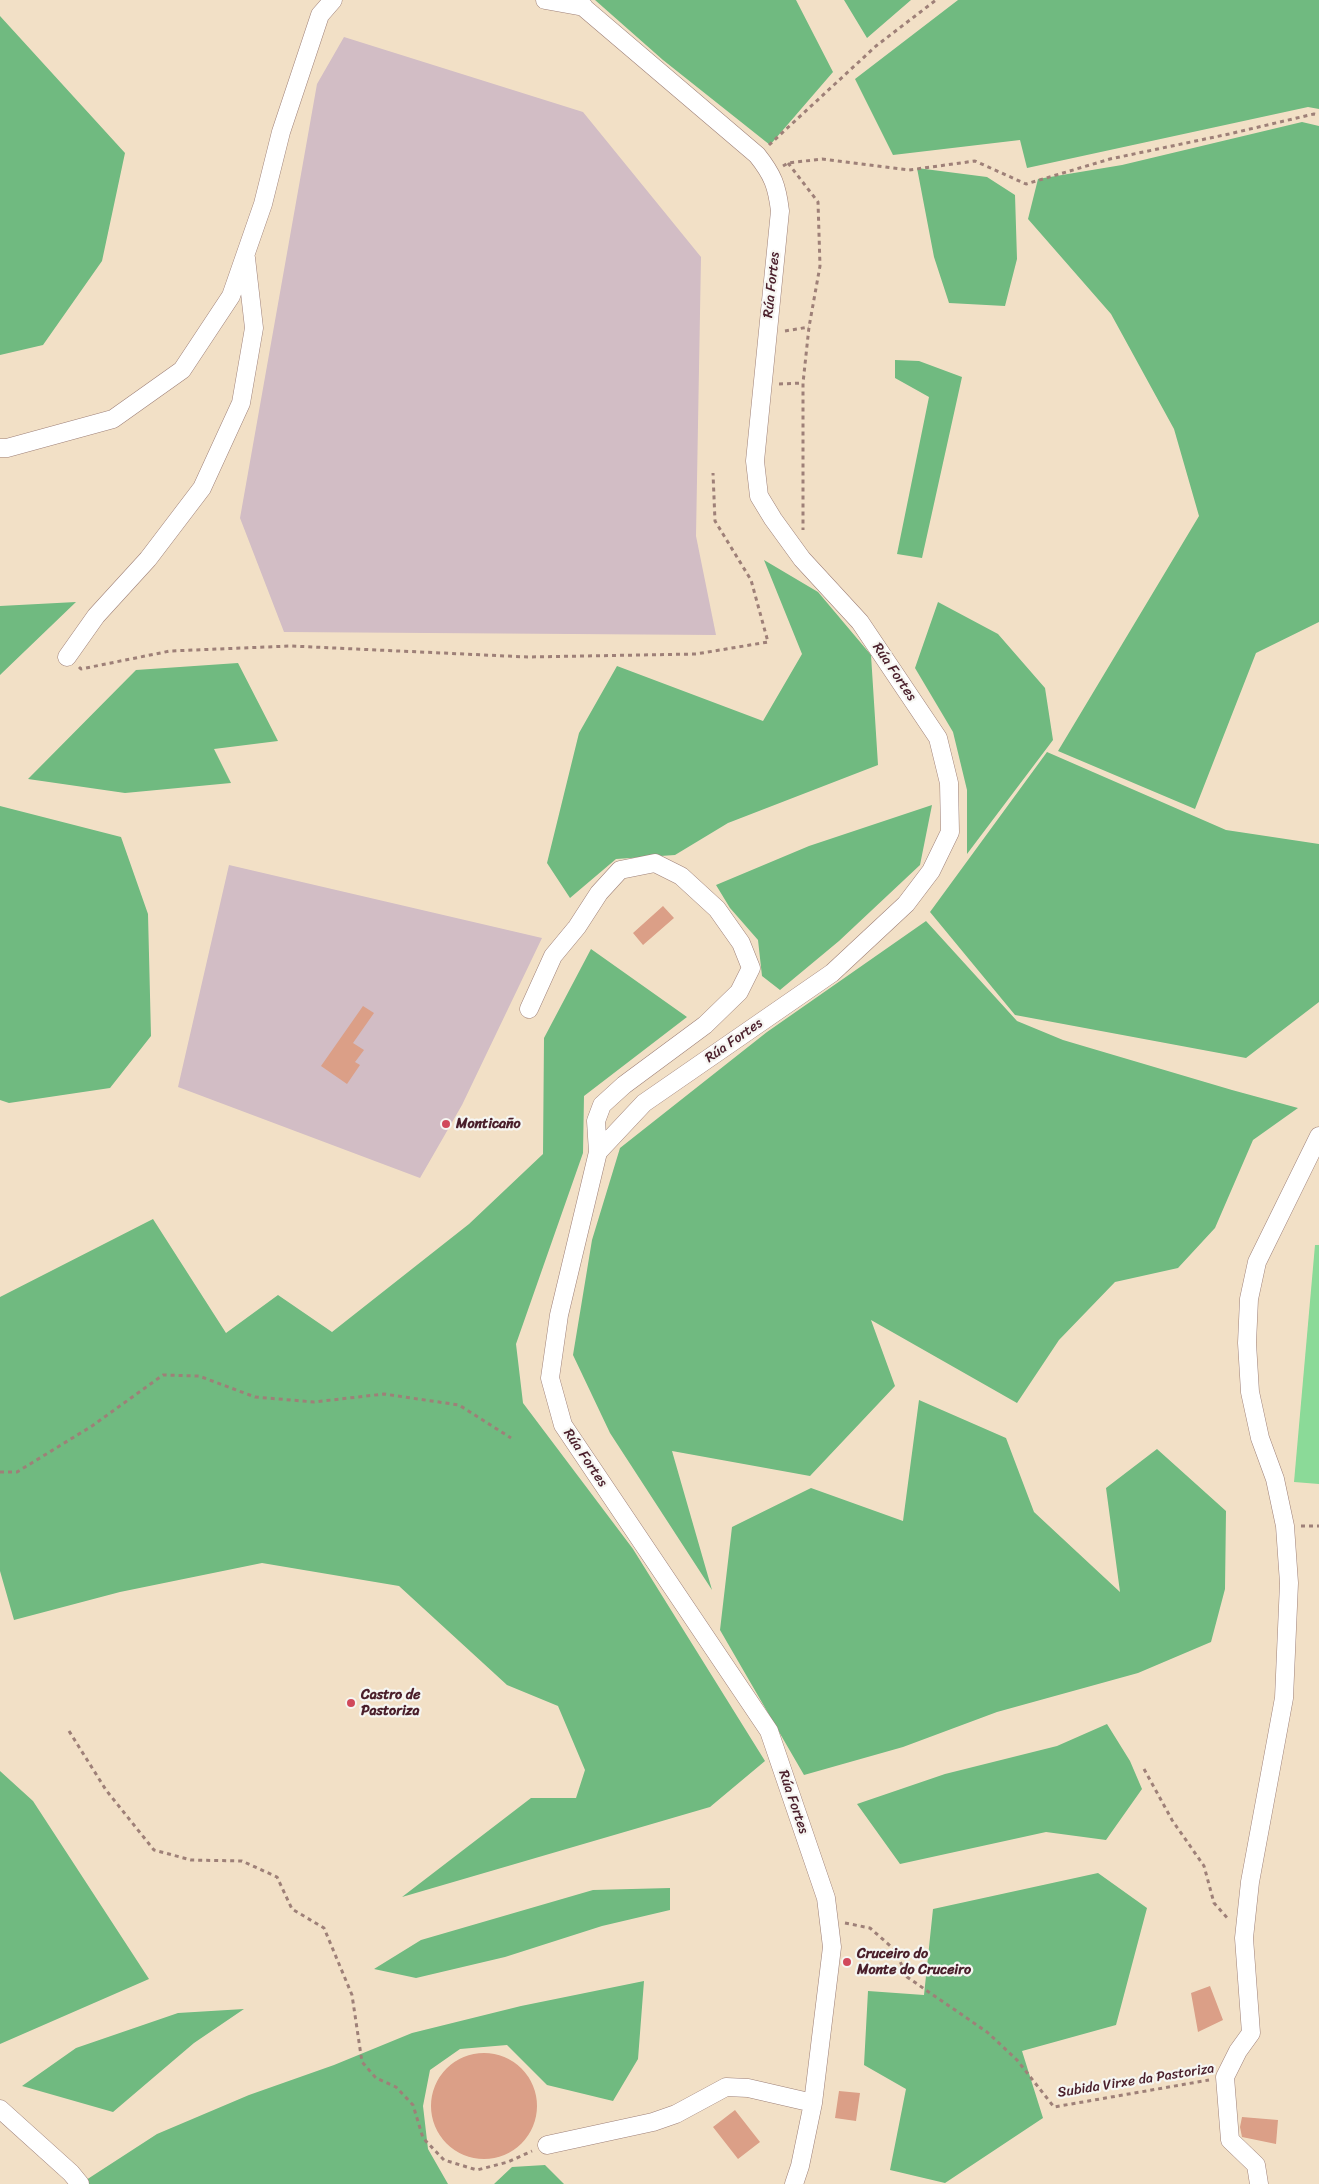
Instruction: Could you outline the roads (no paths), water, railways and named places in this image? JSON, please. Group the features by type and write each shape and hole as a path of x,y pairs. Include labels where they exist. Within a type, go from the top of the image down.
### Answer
{"street":[{"path":"0,448 7,448 113,419 182,370 231,296 263,204 281,132 320,15 333,0"},
{"path":"545,0 579,4"},
{"name":"Rúa Fortes","path":"579,4 757,155 772,172 778,192 780,211 766,334 755,461 760,496 773,520 802,558 860,622 938,738 950,783 950,832 931,871 906,904 832,973 644,1103 598,1152 559,1315 550,1378 563,1425 768,1731 826,1898 832,1947 813,2103 800,2166 794,2184"},
{"path":"67,657 96,616 148,559 202,488 241,403 254,328 246,254"},
{"path":"529,1009 553,956 577,927 599,893 620,870 655,863 681,876 717,909 741,943 751,968 739,992 705,1025 624,1085 602,1106 596,1121 598,1152"},
{"path":"1259,2184 1256,2165 1230,2140 1225,2077 1238,2051 1251,2033 1244,1938 1250,1882 1284,1698 1288,1583 1285,1526 1276,1479 1260,1438 1250,1392 1247,1343 1250,1299 1257,1262 1319,1136"},
{"path":"547,2145 653,2122 676,2114 726,2087 748,2088 813,2103"},
{"path":"0,2110 71,2172 80,2184"}],"place":[{"name":"Monticaño","path":"446,1124"},
{"name":"Castro de Pastoriza","path":"351,1703"},
{"name":"Cruceiro do Monte do Cruceiro","path":"847,1962"}]}
